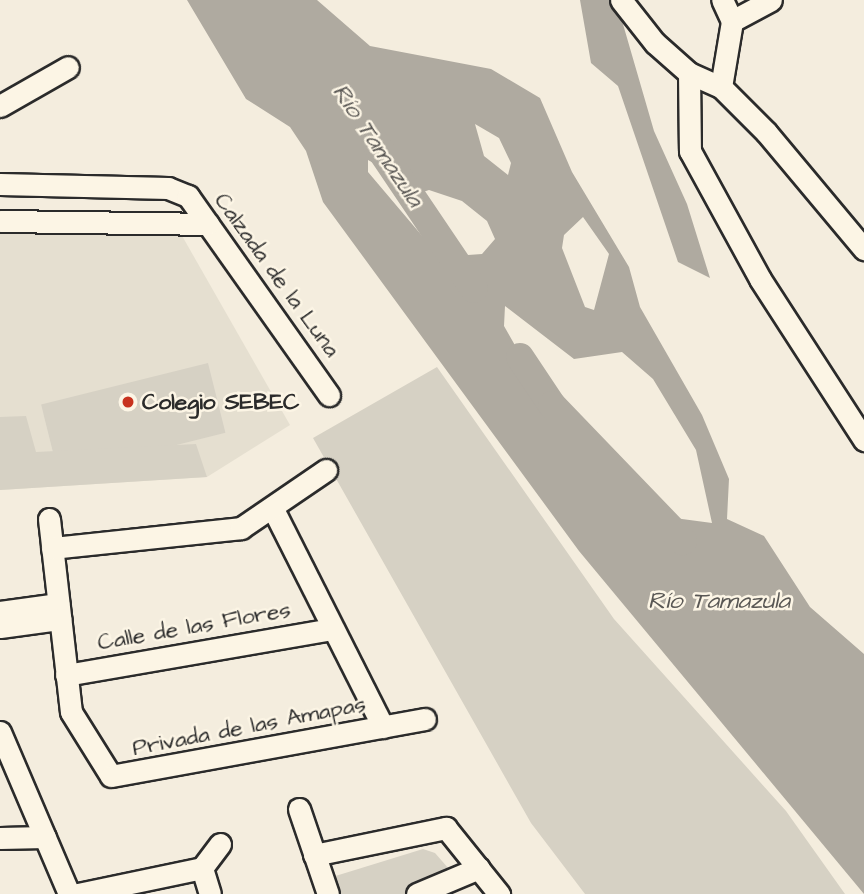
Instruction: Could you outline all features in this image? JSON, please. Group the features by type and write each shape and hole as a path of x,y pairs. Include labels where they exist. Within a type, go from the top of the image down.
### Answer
{"street":[{"path":"621,0 689,73 721,87 864,249"},
{"path":"721,87 732,21 722,0"},
{"path":"732,21 771,0"},
{"path":"0,106 68,67"},
{"path":"689,73 690,151 760,279 864,440"},
{"name":"Calzada de la Luna","path":"0,184 178,190 208,224 329,395"},
{"path":"0,221 208,224"},
{"path":"52,548 241,528 274,511 326,470"},
{"path":"274,511 331,629 383,727"},
{"path":"49,519 66,675"},
{"path":"0,612 59,611"},
{"path":"0,627 59,611"},
{"name":"Calle de las Flores","path":"66,675 331,629"},
{"name":"Privada de las Amapas","path":"66,675 75,725 111,776 425,719"},
{"path":"0,732 69,894"},
{"path":"299,809 328,894"},
{"path":"314,855 435,826 452,832 499,894"},
{"path":"0,838 44,837"},
{"path":"78,894 202,868 220,844"},
{"path":"202,868 210,894"},
{"path":"417,894 479,868"}],"shaded area":[{"name":"Colegio SEBEC","path":"0,226 177,227 290,425 207,477 0,490"},
{"name":"Colegio SEBEC","path":"208,363 225,433 59,474 41,405"},
{"path":"437,367 614,619 786,811 845,894 585,894 531,823 313,438"},
{"name":"Colegio SEBEC","path":"26,416 36,452 196,444 207,477 0,490 0,417"},
{"path":"423,849 435,853 449,869 447,877 411,894 335,894 329,878"}],"water":[{"name":"Río Tamazula","path":"187,0 317,0 370,46 491,69 540,98 572,172 629,267 640,307 702,415 729,479 727,519 764,536 810,607 864,654 864,894 579,551 323,202 306,151 290,127 246,99","holes":["475,124 499,138 511,163 508,175 484,156","368,160 406,181 417,194 429,190 462,201 487,221 495,239 482,254 440,257 368,172","583,217 609,254 594,310 585,307 562,248 564,235","505,306 574,359 622,352 653,379 696,450 712,523 667,517 631,502 550,407 504,326"]},
{"path":"580,0 616,0 654,131 687,204 710,278 678,262 618,86 591,63"}],"waterway":[{"name":"Río Tamazula","path":"375,142 474,289"},
{"name":"Río Tamazula","path":"520,357 552,405 683,541"}],"place":[{"name":"Colegio SEBEC","path":"128,402"}]}
